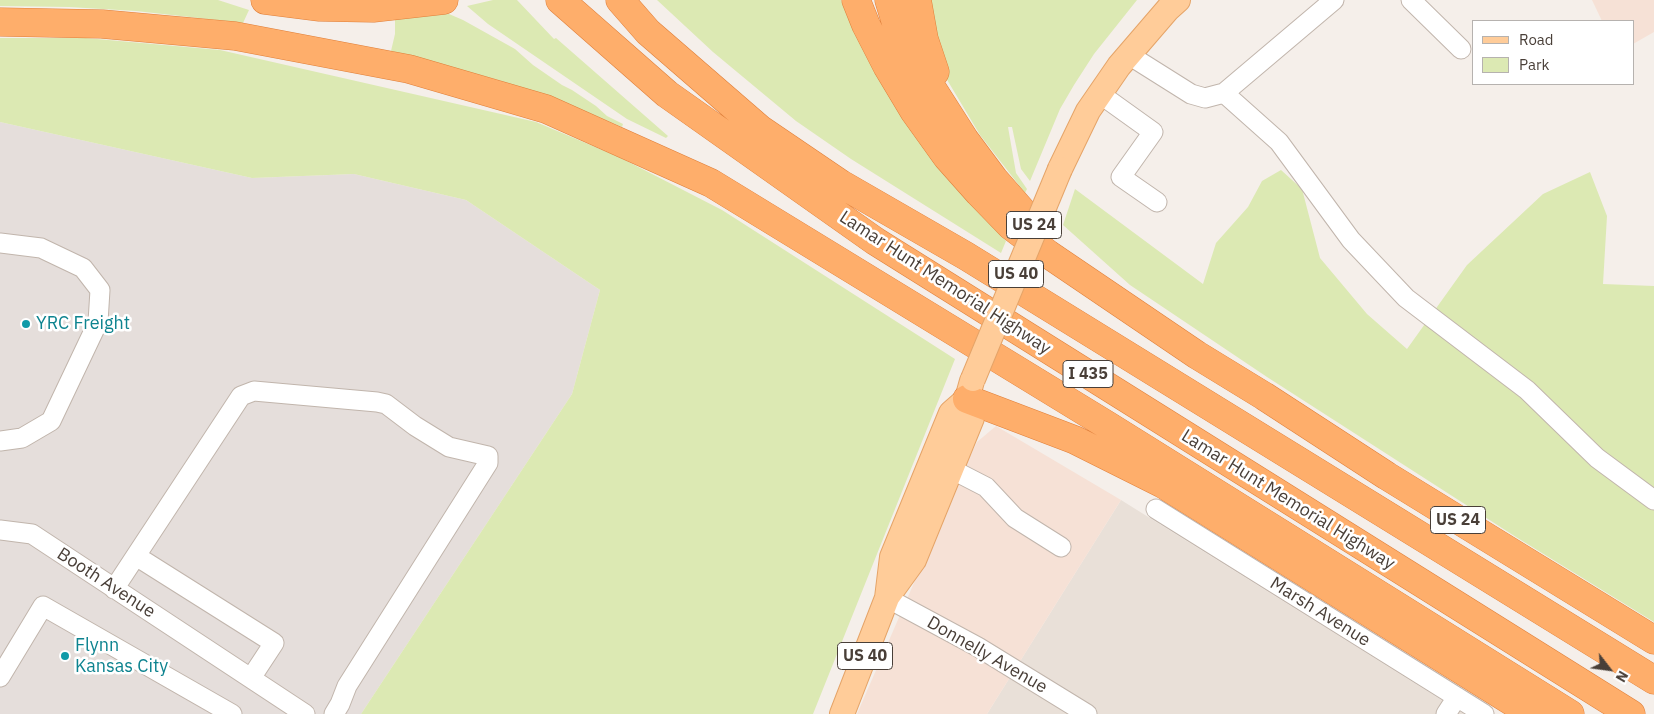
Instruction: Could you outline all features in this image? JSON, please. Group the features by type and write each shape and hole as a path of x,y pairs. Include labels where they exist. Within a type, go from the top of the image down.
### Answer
{"highway":[{"path":"265,0 320,7 373,8 444,0"},
{"name":"Lamar Hunt Memorial Highway","path":"620,0 648,32 760,129 841,184 966,256 1654,680"},
{"path":"856,0 866,26 914,111 947,156 978,193 1011,226 1048,254 1137,315"},
{"name":"US 24","path":"889,0 896,23 912,57 950,116 994,179 1050,244 1137,315 1387,476 1654,640"},
{"path":"917,0 924,39 950,116"},
{"name":"Lamar Hunt Memorial Highway","path":"562,3 667,94 875,241 1631,714"},
{"path":"0,22 102,24 235,36 409,69 546,109 711,183 1107,425 1570,714"},
{"path":"970,389 1162,484 1532,714"}],"main road":[{"name":"US 40","path":"887,598 892,557 951,413 970,389 1060,169 1088,112 1100,94 1129,55 1178,0"},
{"name":"US 40","path":"842,714 887,598 914,560 972,418 970,389"}],"street":[{"path":"1129,55 1191,94 1205,98 1224,93 1334,0"},
{"path":"1411,0 1461,50"},
{"path":"1224,93 1279,142 1351,240 1406,298 1527,390 1597,458 1654,500"},
{"path":"1100,94 1153,132 1121,177 1156,202"},
{"path":"0,243 41,248 83,268 100,290 98,322 51,421 22,438 0,441"},
{"path":"114,589 241,396 254,391 386,404 415,426 449,447 488,456 488,463 347,686 334,714"},
{"path":"951,469 986,488 1015,518 1061,547"},
{"name":"Marsh Avenue","path":"1156,509 1484,714"},
{"name":"Booth Avenue","path":"0,530 32,534 305,714"},
{"path":"136,556 274,643 251,678"},
{"name":"Donnelly Avenue","path":"887,598 978,646 1087,714"},
{"path":"0,677 44,606 232,714"},
{"path":"1446,714 1457,697"}],"shaded area":[{"path":"1592,0 1654,0 1654,32 1634,43 1634,20 1602,20"},
{"name":"YRC Freight","path":"0,122 252,178 354,174 466,200 600,290 572,394 361,714 0,714"},
{"path":"996,426 1121,500 987,714 857,714 963,470 977,442"},
{"path":"1121,500 1464,714 987,714"}],"green space":[{"path":"0,0 218,0 249,10 243,23 136,11 69,7 0,6"},
{"path":"493,0 517,0 554,39 556,38 668,136 666,138 627,119 488,24 467,6"},
{"path":"657,0 841,0 875,73 899,112 972,204 1006,241 1001,253 851,159 796,121 713,52"},
{"path":"925,0 1137,0 1094,54 1074,85 1060,109 1030,181 1021,169 1012,127 1008,127 1016,173 1027,189 1025,193 980,135 946,78"},
{"path":"442,11 463,20 515,49 533,65 596,106 607,116 623,124 622,127 560,101 498,80 391,51 395,34 395,19"},
{"path":"0,38 86,38 220,50 536,122 619,157 722,210 955,359 813,714 361,714 572,394 600,290 466,200 354,174 252,178 0,122"},
{"path":"1281,170 1302,189 1320,258 1367,314 1407,349 1467,265 1543,194 1590,172 1607,216 1603,284 1654,286 1654,622 1516,537 1267,377 1130,285 1063,225 1075,189 1203,284 1216,243 1248,207 1262,181"}],"place":[{"name":"YRC Freight","path":"26,324"},
{"name":"Flynn Kansas City","path":"65,656"}]}
